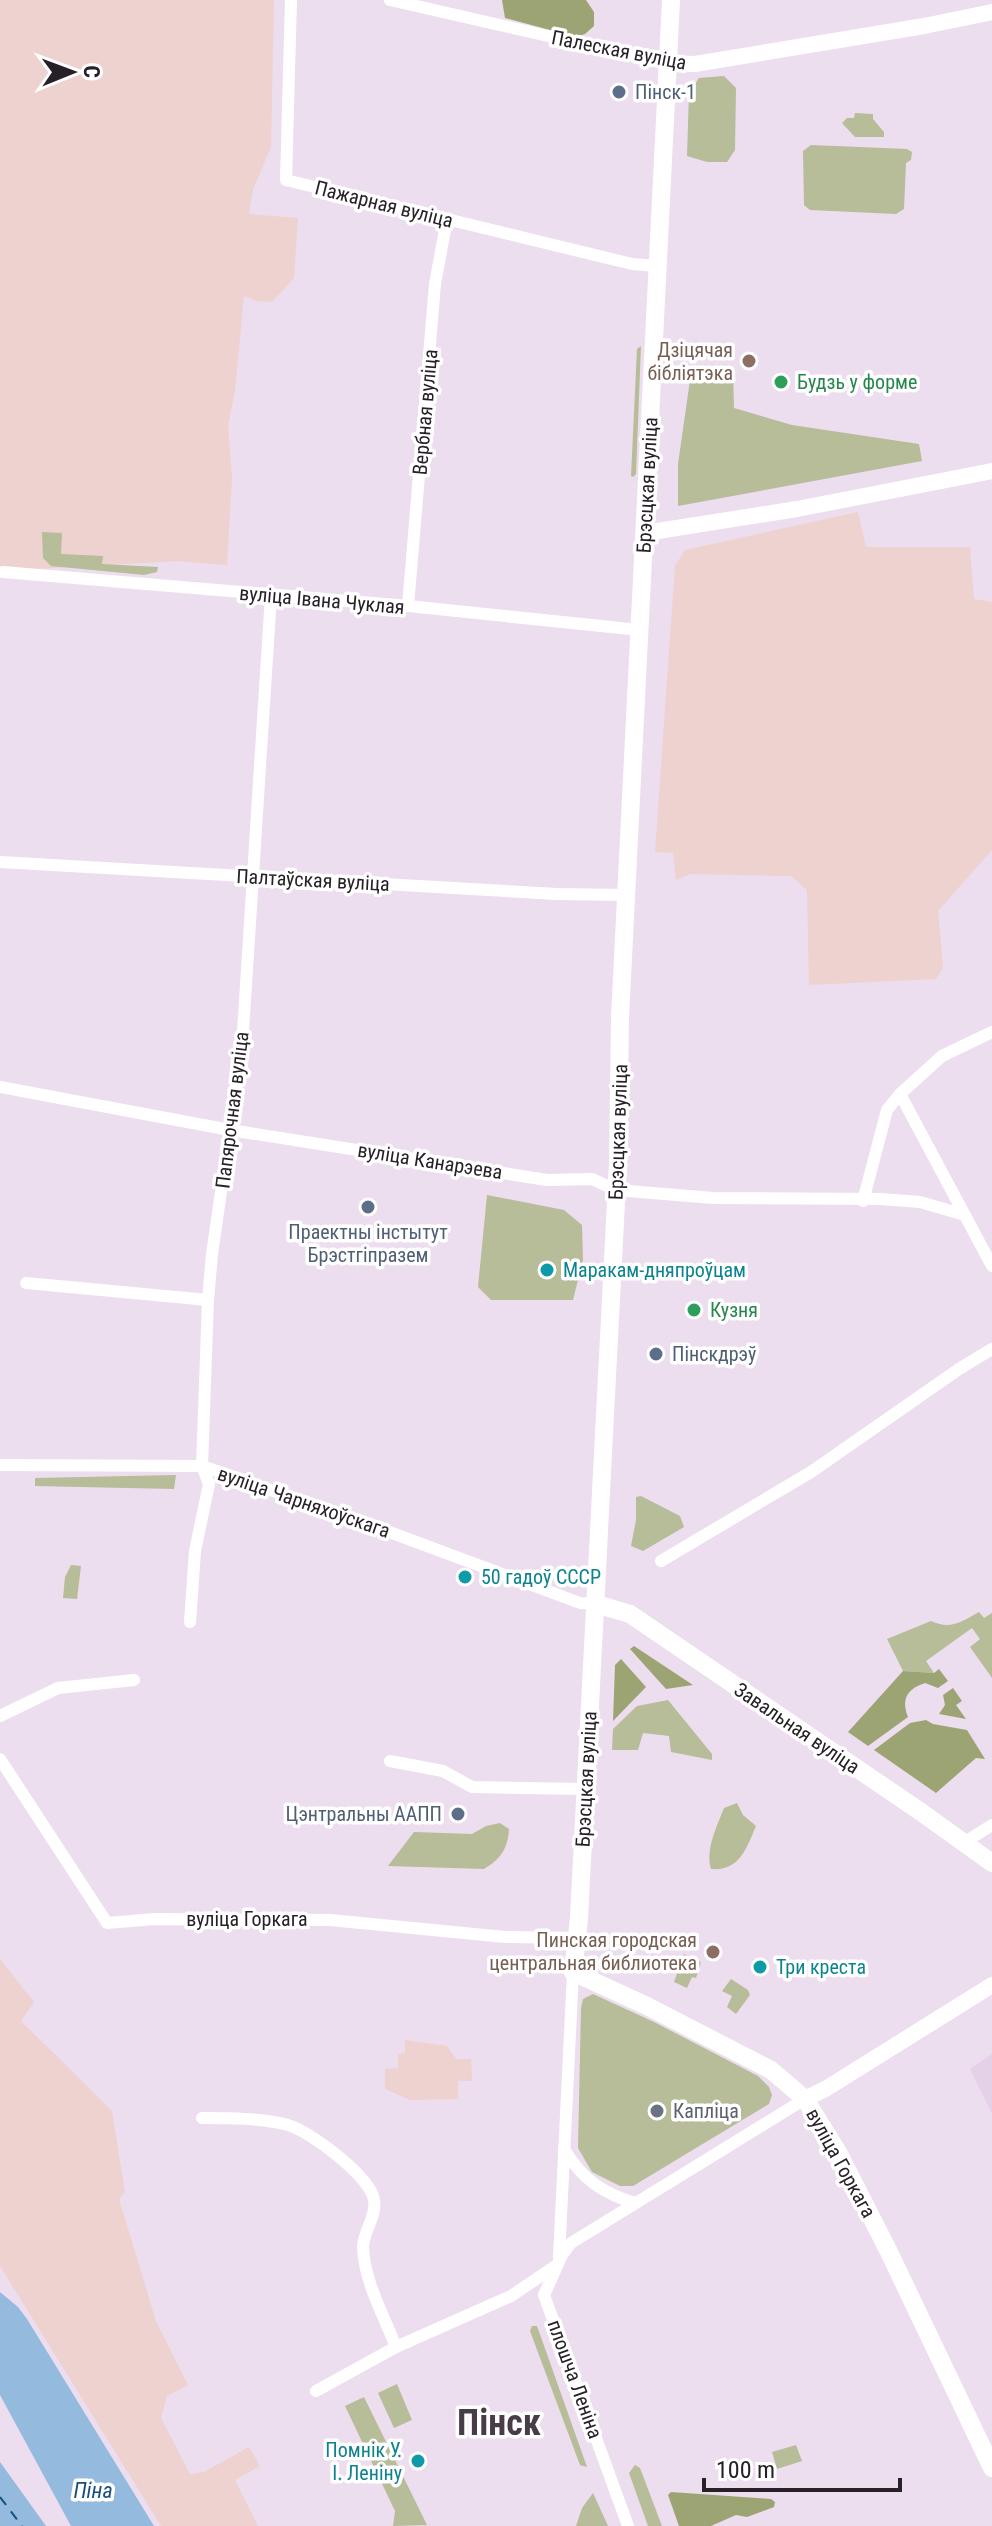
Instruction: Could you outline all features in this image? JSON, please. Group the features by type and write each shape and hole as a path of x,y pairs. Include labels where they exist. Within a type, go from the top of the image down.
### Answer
{"main road":[{"name":"Брэсцкая вуліца","path":"573,1972 596,1604 616,1190 620,1018 671,0"},
{"name":"Завальная вуліца","path":"596,1604 630,1614 992,1863"},
{"name":"вуліца Горкага","path":"573,1972 771,2070 805,2099 839,2154 896,2265 992,2468"}],"street":[{"name":"Пажарная вуліца","path":"291,0 286,180 632,264 657,266"},
{"name":"Палеская вуліца","path":"390,0 667,63 695,64 992,12"},
{"name":"Вербная вуліца","path":"408,606 435,284 447,219"},
{"path":"645,533 756,516 992,471"},
{"name":"вуліца Івана Чуклая","path":"3,572 408,606 640,630"},
{"name":"Папярочная вуліца","path":"190,1622 195,1551 209,1484 202,1466 208,1300 242,1047 271,595"},
{"name":"Палтаўская вуліца","path":"0,862 557,894 627,895"},
{"path":"863,1201 887,1110 942,1056 992,1032"},
{"name":"вуліца Канарэева","path":"0,1087 230,1130 547,1180 592,1179 616,1190 713,1198 920,1202 965,1215"},
{"path":"900,1094 992,1266"},
{"path":"26,1283 208,1300"},
{"path":"661,1561 811,1472 992,1349"},
{"name":"вуліца Чарняхоўскага","path":"0,1465 202,1466 580,1603 596,1604"},
{"path":"0,1716 58,1688 134,1680"},
{"name":"вуліца Горкага","path":"0,1759 107,1923 155,1919 330,1920 505,1937 577,1938"},
{"path":"390,1761 443,1771 472,1787 585,1789"},
{"path":"965,1842 992,1825"},
{"name":"Брэсцкая вуліца","path":"558,2264 573,1972"},
{"path":"316,2391 396,2347 511,2296 558,2264 571,2243 992,1985"},
{"path":"202,2118 290,2125 329,2149 365,2178 374,2200 371,2225 363,2245 364,2254 373,2290 396,2347"},
{"path":"564,2148 574,2166 597,2188 635,2203"},
{"name":"плошча Леніна","path":"558,2264 544,2295 628,2526"}],"shaded area":[{"path":"0,0 274,0 271,147 253,190 249,214 298,218 294,278 272,302 244,296 235,390 228,426 232,478 227,565 178,561 0,571"},
{"path":"858,512 866,547 970,547 974,599 992,602 992,850 938,911 943,968 936,979 809,985 807,890 791,876 690,874 676,880 673,853 655,852 675,566 685,550"},
{"path":"0,1959 34,2002 21,2021 112,2111 125,2192 119,2199 156,2321 188,2385 167,2396 161,2418 190,2474 204,2472 249,2447 260,2466 235,2480 258,2526 161,2526 0,2266"},
{"path":"405,2040 447,2046 456,2059 471,2059 472,2081 458,2081 458,2099 410,2100 385,2089 385,2069 398,2068 398,2054 405,2053"},
{"path":"992,2054 992,2114 970,2069"}],"green space":[{"path":"502,0 586,0 594,12 594,26 576,37 505,18"},
{"path":"724,76 736,88 735,150 727,162 707,162 687,156 689,93 699,78"},
{"path":"855,113 873,114 884,137 855,137 842,123 847,118 854,118"},
{"path":"811,145 907,149 912,152 911,160 906,163 904,209 896,214 810,210 804,205 803,151"},
{"path":"641,346 636,474 633,477 637,349"},
{"path":"691,373 733,373 734,408 792,425 919,444 922,461 678,506 678,464"},
{"path":"42,532 62,533 61,554 103,556 102,564 158,567 157,572 144,575 51,566 43,558"},
{"path":"487,1195 564,1210 582,1225 583,1260 573,1300 491,1300 478,1287"},
{"path":"176,1475 174,1489 35,1486 35,1478"},
{"path":"641,1496 680,1516 684,1527 643,1551 631,1546 636,1497"},
{"path":"71,1565 81,1566 77,1599 63,1598 65,1577"},
{"path":"979,1612 984,1618 992,1613 992,1678 970,1647 980,1639 972,1628 926,1661 934,1673 903,1671 887,1639 931,1621 950,1625"},
{"path":"634,1646 693,1685 666,1689 630,1649"},
{"path":"621,1659 646,1687 613,1721 615,1665"},
{"path":"939,1669 948,1681 938,1688 925,1683 914,1688 906,1700 908,1717 868,1746 848,1732 903,1671 934,1673"},
{"path":"953,1688 962,1701 956,1705 966,1719 939,1714 945,1705 943,1695"},
{"path":"668,1700 712,1754 712,1760 671,1752 669,1736 643,1733 638,1750 612,1750 613,1729 637,1706"},
{"path":"926,1720 967,1730 985,1759 976,1758 936,1793 874,1750 910,1723"},
{"path":"737,1803 743,1815 756,1826 741,1857 729,1866 711,1869 711,1846 718,1822 724,1808"},
{"path":"500,1823 509,1829 507,1842 499,1857 484,1869 388,1866 414,1832 472,1834"},
{"path":"684,1954 701,1962 696,1978 692,1977 687,1988 674,1982"},
{"path":"731,1979 748,1990 750,1995 736,2014 727,2007 732,1996 722,1991"},
{"path":"593,1994 758,2076 769,2087 772,2095 769,2104 633,2186 620,2186 592,2172 578,2148 581,2008 583,1999"},
{"path":"532,2326 537,2326 587,2467 580,2465 530,2331"},
{"path":"397,2384 412,2420 394,2428 378,2393"},
{"path":"364,2397 427,2525 393,2526 395,2511 345,2406"},
{"path":"796,2445 802,2461 777,2469 772,2452"},
{"path":"635,2465 640,2468 662,2526 648,2526 629,2473"},
{"path":"671,2492 771,2499 775,2502 774,2507 747,2517 736,2515 711,2526 679,2526 668,2495"},
{"path":"593,2493 608,2526 576,2526 582,2508"}],"water":[{"name":"Піна","path":"0,2292 27,2319 154,2526 71,2526 0,2395"},
{"name":"Піна","path":"0,2462 46,2526 0,2526"}],"ferry route":[{"path":"0,2497 22,2526"}],"place":[{"name":"Пінск-1","path":"619,92"},
{"name":"Дзіцячая бібліятэка","path":"749,361"},
{"name":"Будзь у форме","path":"781,382"},
{"name":"Праектны інстытут Брэстгіпразем","path":"368,1207"},
{"name":"Маракам-дняпроўцам","path":"547,1270"},
{"name":"Кузня","path":"694,1310"},
{"name":"Пінскдрэў","path":"656,1354"},
{"name":"50 гадоў СССР","path":"465,1577"},
{"name":"Цэнтральны ААПП","path":"458,1814"},
{"name":"Пинская городская центральная библиотека","path":"713,1952"},
{"name":"Три креста","path":"760,1967"},
{"name":"Капліца","path":"657,2111"},
{"name":"Помнік У. І. Леніну","path":"418,2461"}],"district":[{"name":"Пінск","path":"499,2423"}]}
